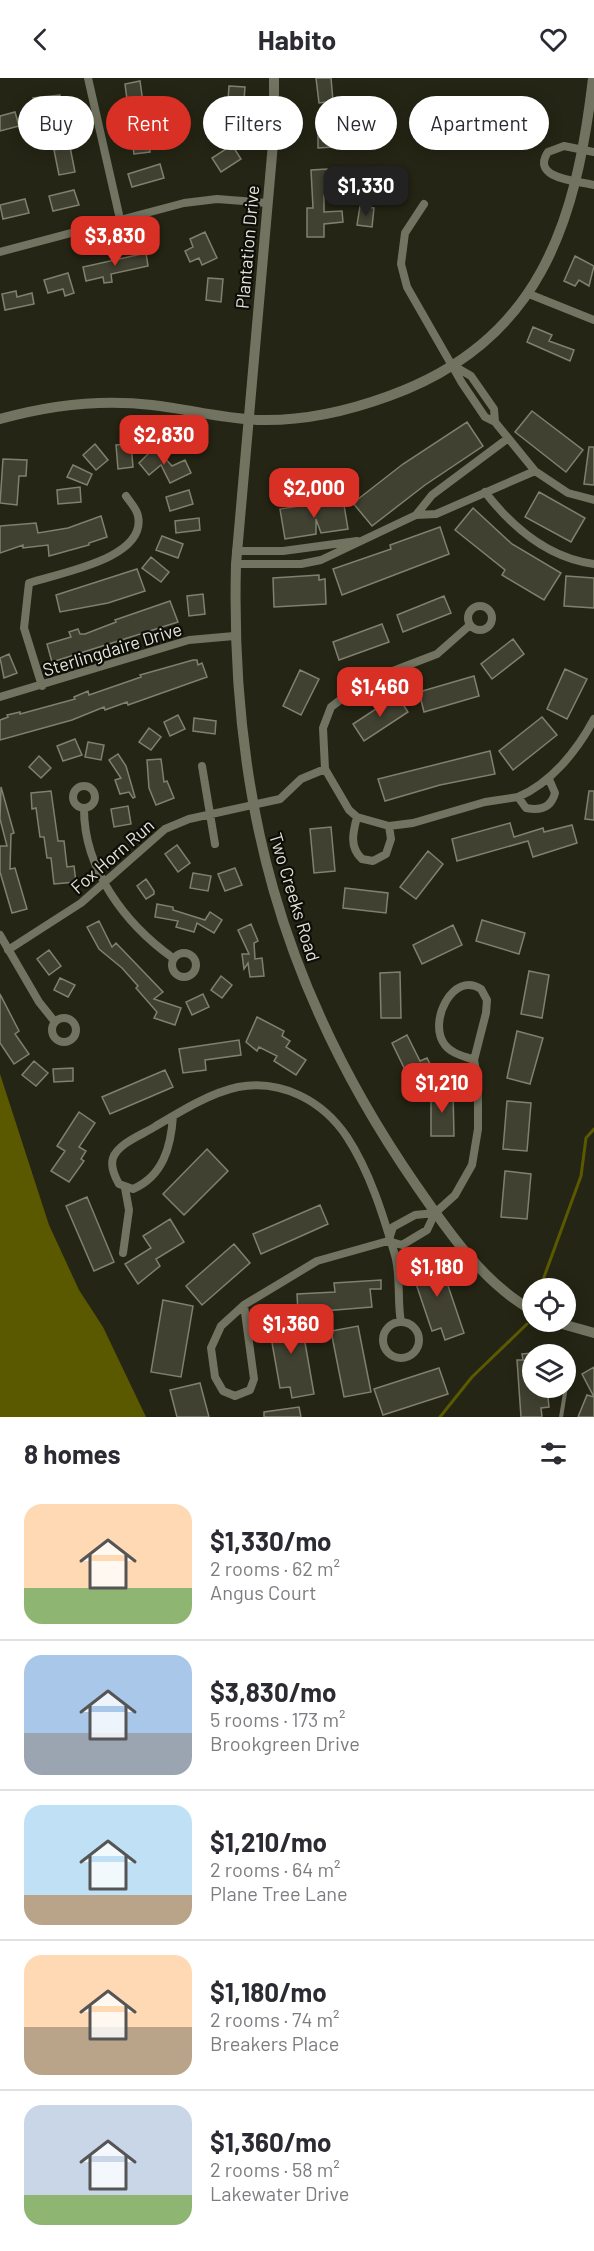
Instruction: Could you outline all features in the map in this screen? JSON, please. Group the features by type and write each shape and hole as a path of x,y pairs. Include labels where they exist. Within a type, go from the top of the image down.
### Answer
{"street":[{"path":"88,78 120,219"},
{"name":"Plantation Drive","path":"250,420 274,132 274,78"},
{"path":"0,419 62,405 110,402 153,405 250,420 303,417 337,412 400,392 454,366 490,340 529,294 553,249 582,148 593,78"},
{"path":"594,152 582,148 558,146 545,157 545,168 551,175 594,185"},
{"path":"0,252 120,219 201,201 268,203"},
{"path":"424,204 405,233 401,255 403,275 414,301 462,383 485,417 495,422 535,471 568,494 594,500"},
{"path":"529,294 594,320"},
{"path":"454,366 471,376 494,409 495,422"},
{"name":"Two Creeks Road","path":"250,420 236,551 234,636 238,706 252,806 277,908 305,984 329,1038 390,1147 435,1213 486,1273 510,1296 522,1304"},
{"path":"236,564 311,563 346,550 359,541 392,528 416,515 432,495 507,439"},
{"path":"416,515 436,514 535,471"},
{"path":"484,492 504,516 526,534 565,558 594,564"},
{"path":"42,686 24,628 29,583 110,557 128,546 138,528 139,518 126,496"},
{"path":"236,551 283,550 359,541"},
{"path":"470,625 437,654 364,682 331,707 323,728 325,769 341,799 357,817 389,826 412,823 485,802 518,796 535,789 549,779 576,747 594,719"},
{"name":"Sterlingdaire Drive","path":"0,697 189,640 234,636"},
{"path":"202,766 215,844"},
{"name":"Fox Horn Run","path":"8,950 66,914 105,885 149,841 165,829 210,814 280,799 301,779 325,769"},
{"path":"518,796 526,808 540,810 547,806 555,793 549,779"},
{"path":"84,808 86,845 105,885 143,933 173,958"},
{"path":"357,817 352,832 352,845 362,859 373,861 386,854 391,839 389,826"},
{"path":"0,935 44,1011 55,1022"},
{"path":"244,1305 254,1379 250,1390 239,1396 223,1391 215,1377 211,1348 221,1326 244,1305 317,1261 388,1241 402,1245 427,1230 435,1213 448,1203 463,1184 477,1147 478,1081 474,1060 487,1000 481,989 469,984 461,987 442,1006 440,1026 445,1045 454,1053 474,1060"},
{"path":"172,1116 172,1141 161,1165 139,1186 125,1188 119,1184 114,1174 113,1158 117,1151 172,1116 237,1087 277,1088 308,1098 334,1121 358,1155 382,1215 388,1241 395,1256 402,1322"},
{"path":"123,1253 129,1210 125,1188"},
{"path":"388,1241 393,1227 415,1215 435,1213"},
{"path":"402,1322 414,1329 419,1343 410,1356 399,1358 384,1348 383,1336 389,1327 402,1322"},
{"path":"576,1328 594,1333"}],"lane":[{"path":"561,1417 564,1398"}],"shaded area":[{"path":"0,1074 49,1225 79,1290 103,1327 146,1417 0,1417"}],"building":[{"path":"316,78 331,78 333,96 318,96"},
{"path":"140,81 142,96 127,96 125,84"},
{"path":"229,86 245,87 244,96 228,96"},
{"path":"15,112 18,126 0,131 0,116"},
{"path":"54,150 71,150 75,172 59,175"},
{"path":"133,150 150,150 150,152 134,154"},
{"path":"224,150 235,150 241,159 221,172 212,158"},
{"path":"160,164 164,178 132,187 128,174"},
{"path":"327,169 328,194 324,195 324,212 342,211 343,222 324,224 324,237 307,237 307,208 313,208 311,170"},
{"path":"74,190 79,205 53,211 49,196"},
{"path":"25,199 29,213 3,219 0,205"},
{"path":"360,206 374,208 372,227 357,225"},
{"path":"205,232 217,258 202,265 199,258 190,262 185,251 193,247 190,239"},
{"path":"146,253 148,266 111,274 112,282 104,283 103,277 86,281 83,267"},
{"path":"575,256 594,266 589,286 579,280 575,286 564,281"},
{"path":"68,273 74,293 65,296 63,289 48,293 44,280"},
{"path":"208,278 223,279 221,302 206,300"},
{"path":"16,291 17,297 32,293 34,304 5,310 2,294"},
{"path":"533,327 552,335 549,341 574,350 570,361 527,342"},
{"path":"532,411 583,450 566,472 515,432"},
{"path":"467,422 483,446 425,485 372,526 353,503 403,464"},
{"path":"95,444 108,460 96,470 83,455"},
{"path":"131,444 133,467 118,469 116,445"},
{"path":"155,447 172,466 185,460 191,473 170,483 161,465 149,475 139,463"},
{"path":"589,447 594,447 594,485 584,484"},
{"path":"3,459 27,460 26,476 19,476 17,505 0,503"},
{"path":"73,465 92,474 87,485 67,477"},
{"path":"80,487 81,502 58,504 57,490"},
{"path":"189,490 193,504 170,511 166,497"},
{"path":"539,492 585,518 571,542 525,517"},
{"path":"343,499 348,529 321,533 316,519 316,534 285,539 280,509"},
{"path":"473,508 512,544 561,573 544,600 502,575 505,570 455,530"},
{"path":"101,516 107,537 89,543 89,545 49,556 48,545 23,548 23,545 0,553 0,526 36,523 38,533 68,528"},
{"path":"199,518 200,530 176,533 175,521"},
{"path":"440,527 449,554 342,595 333,569 391,549 390,545"},
{"path":"162,536 183,544 178,558 156,550"},
{"path":"151,557 169,572 161,582 142,568"},
{"path":"137,569 145,591 108,603 60,612 56,595"},
{"path":"319,575 319,580 325,579 326,604 274,607 273,578"},
{"path":"566,576 594,578 594,608 564,606"},
{"path":"203,594 205,614 189,616 187,596"},
{"path":"444,596 451,613 403,632 397,615"},
{"path":"170,601 178,622 52,662 47,644 71,637 69,632 78,629 80,634 85,634 116,622 115,620"},
{"path":"382,624 389,642 339,660 333,642"},
{"path":"513,639 524,654 492,679 481,664"},
{"path":"9,654 17,673 4,678 0,658"},
{"path":"197,660 198,665 202,663 207,677 128,705 127,702 105,710 104,707 72,720 0,740 0,720 8,717 7,715 20,712 20,714 75,699 74,697 88,691 89,695 141,677 140,675"},
{"path":"565,669 587,679 567,719 547,709"},
{"path":"300,670 319,679 301,715 283,706"},
{"path":"474,676 479,696 424,712 419,692"},
{"path":"397,695 408,712 364,741 353,724"},
{"path":"178,715 185,729 170,736 164,722"},
{"path":"542,717 557,735 513,770 499,751"},
{"path":"194,718 216,721 215,734 193,731"},
{"path":"149,728 161,737 151,750 139,742"},
{"path":"75,739 82,755 63,761 57,746"},
{"path":"88,742 104,745 101,760 85,757"},
{"path":"490,751 495,774 440,785 385,801 378,779"},
{"path":"118,754 126,766 135,797 133,798 129,792 120,794 115,780 121,778 109,760"},
{"path":"39,756 51,768 41,778 29,767"},
{"path":"161,759 164,782 167,781 174,798 156,805 149,788 147,760"},
{"path":"1,787 14,833 11,834 10,869 15,868 27,909 12,913 0,872 0,846 7,846 0,819"},
{"path":"51,791 58,841 64,841 67,867 74,866 76,882 54,884 51,858 47,858 44,837 40,837 36,808 32,809 31,793"},
{"path":"589,791 594,791 594,820 585,819"},
{"path":"128,806 131,824 114,827 111,809"},
{"path":"510,823 514,837 543,828 544,832 572,825 577,843 533,857 528,841 457,861 452,839"},
{"path":"331,827 335,871 314,873 310,829"},
{"path":"177,845 190,863 178,872 165,854"},
{"path":"428,851 443,864 416,899 400,887"},
{"path":"235,868 242,885 225,891 218,874"},
{"path":"193,873 211,876 208,891 190,888"},
{"path":"146,879 154,894 146,899 137,886"},
{"path":"345,888 388,893 386,913 343,908"},
{"path":"157,904 173,907 173,910 205,920 210,912 222,920 214,933 197,923 194,932 176,927 178,921 155,917"},
{"path":"482,920 525,933 519,954 476,941"},
{"path":"99,921 112,947 116,943 163,992 154,999 181,1008 175,1025 154,1018 157,1012 136,988 138,986 122,968 99,949 87,927"},
{"path":"251,924 258,941 254,943 255,959 262,958 264,976 250,977 248,963 244,969 242,954 249,954 238,930"},
{"path":"453,925 462,945 422,964 413,945"},
{"path":"49,950 61,966 49,975 37,959"},
{"path":"529,971 549,975 542,1018 521,1014"},
{"path":"400,972 401,1018 381,1018 380,973"},
{"path":"221,976 232,985 222,998 211,990"},
{"path":"60,978 75,985 68,997 54,990"},
{"path":"0,994 19,1031 15,1034 29,1054 14,1064 0,1043"},
{"path":"203,994 209,1007 192,1015 186,1002"},
{"path":"257,1017 284,1031 282,1036 290,1041 286,1047 306,1060 296,1075 274,1061 277,1056 259,1047 257,1051 246,1042"},
{"path":"517,1031 543,1038 530,1084 507,1078"},
{"path":"407,1035 420,1061 427,1058 433,1070 411,1082 392,1043"},
{"path":"239,1040 241,1055 205,1060 206,1070 183,1073 179,1049"},
{"path":"34,1061 48,1073 36,1086 22,1075"},
{"path":"73,1068 73,1081 54,1082 53,1069"},
{"path":"165,1070 173,1087 110,1114 102,1097"},
{"path":"453,1091 454,1136 431,1136 431,1092"},
{"path":"507,1101 531,1103 527,1151 503,1149"},
{"path":"79,1112 95,1123 79,1147 86,1151 81,1159 84,1161 69,1182 51,1171 65,1151 57,1146"},
{"path":"207,1149 228,1171 184,1215 163,1194"},
{"path":"505,1171 531,1174 527,1219 501,1217"},
{"path":"87,1197 114,1262 94,1271 66,1206"},
{"path":"320,1205 328,1224 261,1254 253,1234"},
{"path":"170,1219 184,1242 156,1259 160,1266 138,1284 125,1264 151,1248 143,1236"},
{"path":"234,1244 250,1263 202,1305 186,1286"},
{"path":"438,1256 464,1333 445,1340 441,1328 432,1331 410,1266"},
{"path":"381,1280 381,1289 370,1289 372,1307 298,1313 297,1294 335,1292 334,1283"},
{"path":"163,1300 193,1306 181,1377 151,1372"},
{"path":"300,1314 314,1394 292,1398 290,1387 280,1388 268,1320"},
{"path":"358,1326 371,1392 344,1397 331,1331"},
{"path":"517,1360 522,1360 522,1398 548,1398 549,1407 541,1408 542,1417 521,1417"},
{"path":"594,1367 594,1397 582,1374"},
{"path":"439,1368 448,1394 383,1415 374,1389"},
{"path":"200,1383 209,1417 177,1417 170,1390"},
{"path":"587,1395 594,1397 594,1417 578,1417"},
{"path":"299,1407 301,1417 264,1417 264,1412"}],"waterway":[{"path":"544,1278 581,1176 586,1138 594,1129"},
{"path":"440,1417 472,1377 522,1329"}]}
